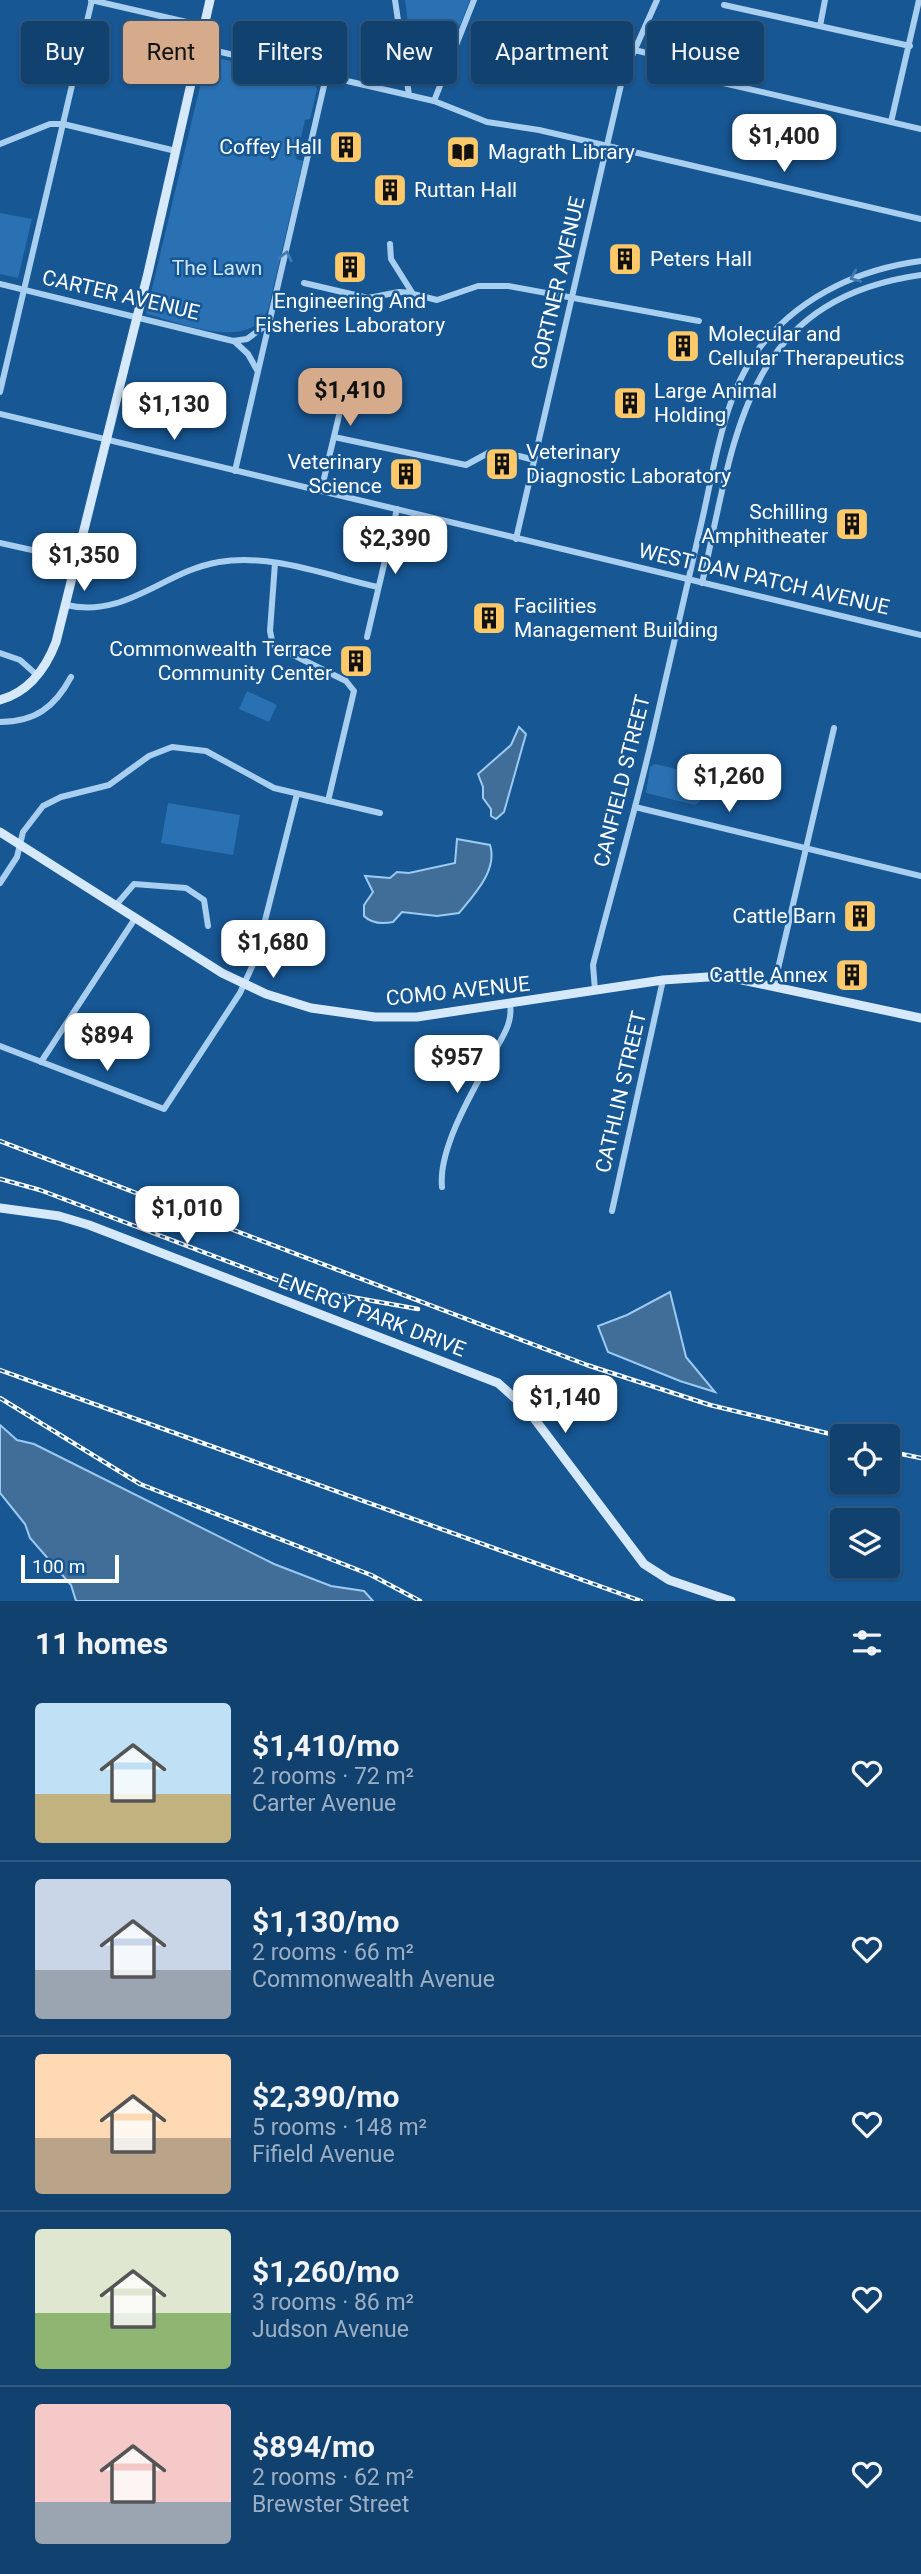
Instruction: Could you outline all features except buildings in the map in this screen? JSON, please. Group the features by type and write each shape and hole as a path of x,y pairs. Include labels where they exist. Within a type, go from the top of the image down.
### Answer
{"main road":[{"path":"205,21 210,0"},
{"path":"0,700 26,687 38,676 52,654 191,84"},
{"name":"COMO AVENUE","path":"0,832 244,984 310,1008 375,1017 417,1017 663,980 723,976 921,1018"},
{"name":"ENERGY PARK DRIVE","path":"0,1208 54,1215 89,1225 498,1384 527,1409 644,1564 669,1580 731,1601"}],"street":[{"path":"0,392 91,0 182,21"},
{"path":"395,0 409,95"},
{"path":"435,101 474,0"},
{"name":"GORTNER AVENUE","path":"516,539 623,76 657,0"},
{"path":"820,26 825,0"},
{"path":"891,122 919,0"},
{"path":"724,5 910,46"},
{"path":"634,50 673,60 719,82 921,129"},
{"path":"347,82 435,101 487,122 539,130 921,219"},
{"path":"235,471 324,84"},
{"path":"0,144 50,124 62,124 176,151"},
{"path":"390,244 391,259 413,294"},
{"name":"CANFIELD STREET","path":"595,990 593,965 635,807 724,425 764,341 789,318 827,290 874,269 921,261"},
{"path":"702,583 739,422 767,364 795,330 833,303 877,283 921,275"},
{"path":"304,283 368,298 398,292 437,300 478,286 498,285 699,321"},
{"name":"CARTER AVENUE","path":"0,284 233,341"},
{"path":"233,341 247,340 270,322"},
{"path":"233,341 248,354 257,372"},
{"path":"755,356 767,364"},
{"path":"321,491 349,378 364,372 387,374"},
{"name":"WEST DAN PATCH AVENUE","path":"0,414 921,635"},
{"path":"334,437 466,465 490,452 504,453"},
{"path":"519,456 534,460"},
{"path":"367,637 397,509"},
{"path":"0,543 77,560"},
{"path":"66,605 97,608 123,603 181,574 213,563 246,560 275,563 378,587"},
{"path":"275,563 272,643 349,683 354,693 328,801"},
{"path":"0,653 20,660 38,676"},
{"path":"0,722 18,720 51,706 71,677"},
{"path":"774,986 834,728"},
{"path":"0,883 17,857 23,832 47,803 109,785 149,756 172,747 190,747 205,751 260,782 298,794 380,813"},
{"path":"0,1046 164,1109 244,984 261,943 298,794"},
{"path":"635,807 744,831 805,849 921,876"},
{"path":"116,905 134,884 186,888 198,895 205,904 208,926"},
{"path":"41,1062 136,917"},
{"name":"CATHLIN STREET","path":"612,1211 663,980"},
{"path":"442,1187 441,1163 474,1090 511,1020 510,1004"}],"green space":[{"path":"405,0 470,0 457,34 457,21 408,21"},
{"name":"The Lawn","path":"219,58 233,62 233,84 314,84 317,89 310,119 305,120 296,159 303,161 268,310 258,323 245,330 230,332 194,328 146,314 201,84 219,84"},
{"path":"0,213 32,219 18,278 0,274"},
{"path":"247,691 277,705 269,722 239,709"},
{"path":"655,764 702,775 705,780 700,801 695,805 646,793 650,767"},
{"path":"168,803 240,815 233,855 161,843"}],"shaded area":[{"path":"519,727 526,734 504,812 496,819 491,816 491,809 483,798 483,787 478,774 511,745"},
{"path":"457,839 490,845 492,854 491,864 483,882 459,913 437,916 402,912 393,922 385,923 374,922 364,916 364,905 373,892 365,876 390,878 397,872 409,873 455,863"},
{"path":"670,1292 686,1357 715,1392 608,1352 598,1326 627,1315"},
{"path":"0,1425 17,1440 34,1444 274,1564 331,1586 364,1591 373,1601 76,1601 71,1585 30,1538 25,1524 0,1493"}],"tunnel":[{"path":"504,453 519,456"}],"railway":[{"path":"0,1141 587,1365 710,1405 830,1434"},
{"path":"0,1179 40,1190 295,1287 418,1309"},
{"path":"0,1370 641,1601"},
{"path":"0,1398 140,1484 371,1575 420,1601"},
{"path":"900,1454 921,1458"}],"place":[{"name":"Coffey Hall","path":"346,147"},
{"name":"Magrath Library","path":"463,152"},
{"name":"Ruttan Hall","path":"390,190"},
{"name":"Peters Hall","path":"625,259"},
{"name":"Engineering And Fisheries Laboratory","path":"350,267"},
{"name":"Molecular and Cellular Therapeutics","path":"683,346"},
{"name":"Large Animal Holding","path":"630,403"},
{"name":"Veterinary Diagnostic Laboratory","path":"502,464"},
{"name":"Veterinary Science","path":"406,474"},
{"name":"Schilling Amphitheater","path":"852,524"},
{"name":"Facilities Management Building","path":"489,618"},
{"name":"Commonwealth Terrace Community Center","path":"356,661"},
{"name":"Cattle Barn","path":"860,916"},
{"name":"Cattle Annex","path":"852,975"}]}
